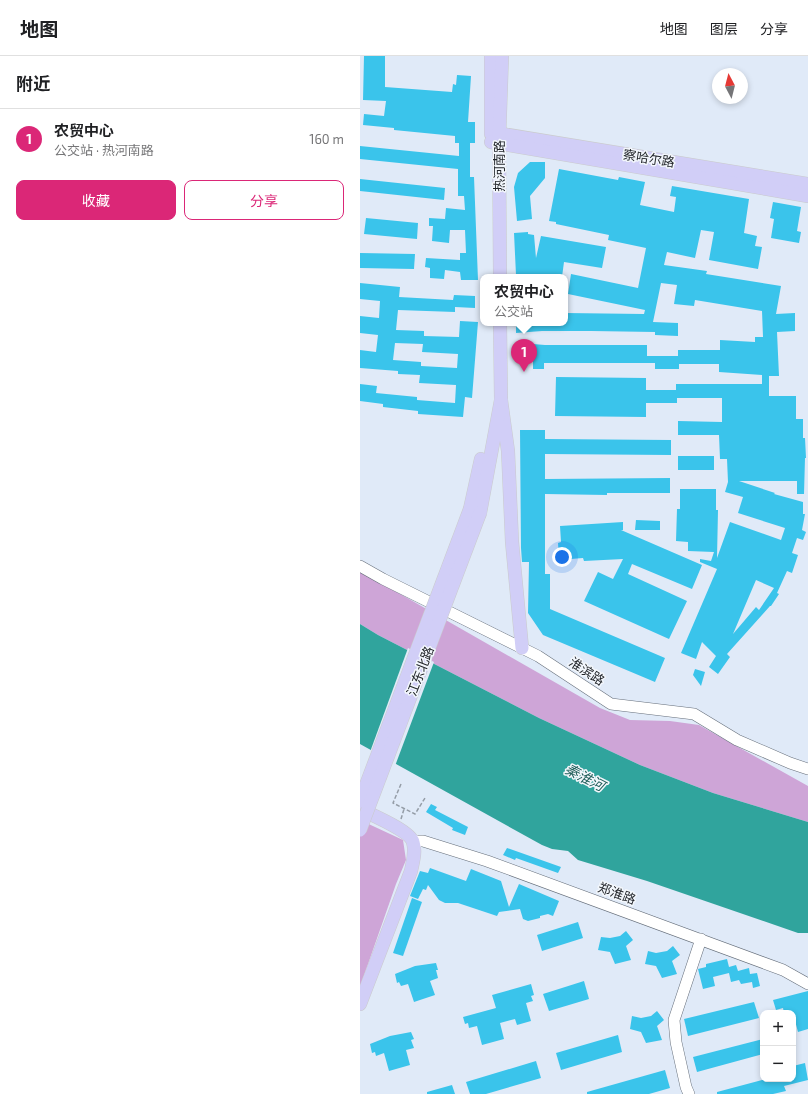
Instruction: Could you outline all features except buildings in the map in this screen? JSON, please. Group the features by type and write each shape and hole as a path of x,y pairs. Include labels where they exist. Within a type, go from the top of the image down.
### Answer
{"main road":[{"name":"热河南路","path":"491,56 500,274"},
{"name":"热河南路","path":"492,274 495,138 502,56"},
{"name":"察哈尔路","path":"495,138 808,184"},
{"name":"察哈尔路","path":"495,138 808,196"},
{"path":"475,511 494,400 493,326"},
{"path":"500,326 501,400 508,451 512,542 522,648"},
{"path":"475,511 501,400"},
{"name":"江东北路","path":"360,801 475,511"},
{"name":"江东北路","path":"360,830 475,511"},
{"path":"360,809 399,828 413,841 415,854 411,870 360,1004"}],"street":[{"name":"淮滨路","path":"360,566 383,579 538,656 611,704 694,714 737,740 790,763 808,769"},
{"name":"郑淮路","path":"413,841 423,841 487,861 783,970 808,984"},
{"path":"690,1094 686,1088 676,1042 674,1020 701,939"}],"path":[{"path":"401,784 393,804 415,814 425,798"}],"shaded area":[{"path":"360,571 600,708 630,720 670,721 699,725 808,786 808,822 713,793 640,765 539,718 378,635 360,624"},
{"path":"360,820 403,840 406,860 396,884 360,987"}],"water":[{"name":"秦淮河","path":"360,624 378,635 539,718 640,765 713,793 808,822 808,933 798,933 647,881 578,860 568,851 552,849 542,845 360,744"}],"pier":[{"path":"408,648 434,662 395,766 370,752"}],"place":[{"name":"农贸中心","path":"524,372"}]}
